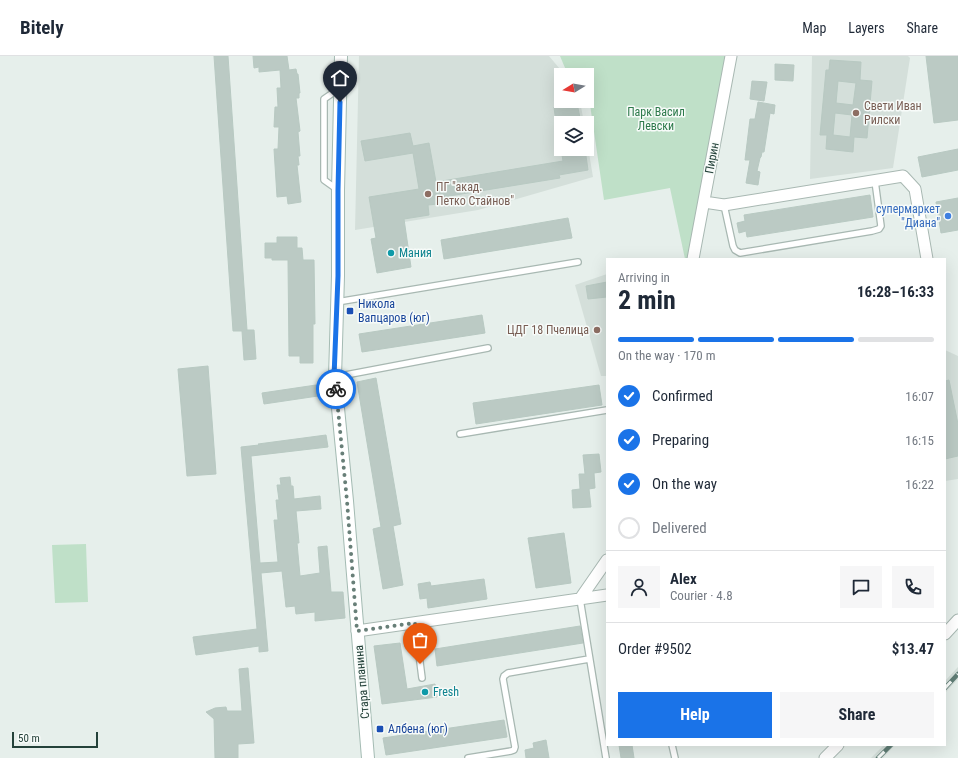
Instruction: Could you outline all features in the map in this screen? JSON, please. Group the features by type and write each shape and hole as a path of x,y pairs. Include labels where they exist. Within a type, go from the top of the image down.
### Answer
{"street":[{"name":"Стара планина","path":"341,56 337,302 334,377 347,501 368,758"},
{"name":"Пирин","path":"693,258 731,56"},
{"path":"704,202 724,205 903,176 916,190 927,258"},
{"path":"580,599 606,561"},
{"path":"357,631 606,595"},
{"path":"946,632 958,620"},
{"path":"825,758 837,746"}],"lane":[{"path":"724,205 733,246 735,250 740,253 872,232 879,229 881,226 875,181"},
{"path":"337,302 578,262"},
{"path":"334,377 488,348"},
{"path":"460,434 606,410"},
{"path":"580,599 606,758"},
{"path":"415,623 422,678"},
{"path":"468,758 501,756 514,750 515,747 503,679 504,676 508,673 589,659"},
{"path":"672,746 675,758"}],"shaded area":[{"path":"359,56 549,56 559,68 554,68 554,108 581,108 583,116 554,116 554,156 590,156 593,177 478,210 355,230"},
{"name":"Свети Иван Рилски","path":"812,56 908,56 910,58 893,168 810,179"},
{"name":"ЦДГ 18 Пчелица","path":"606,274 606,376 601,376 575,285"},
{"path":"946,350 958,356 958,479 946,481"},
{"path":"958,667 958,679 946,692 946,680"},
{"path":"883,746 894,746 883,758 871,758"}],"green space":[{"name":"Парк Васил Левски","path":"560,56 731,56 693,258 685,258 670,188 604,200 594,132 594,116 592,116 591,108 594,108 594,68 565,68"},
{"path":"86,544 88,602 55,603 52,545"}],"building":[{"path":"214,56 228,56 247,330 254,330 256,359 244,360 242,331 233,331"},
{"path":"253,56 287,56 289,70 296,69 298,74 300,93 299,98 296,98 300,131 298,132 300,156 298,156 299,165 297,165 301,202 288,204 287,196 277,197 274,149 278,149 279,127 274,127 275,107 278,107 277,88 281,88 280,70 259,72 259,67 254,68"},
{"path":"926,56 958,56 958,120 934,123"},
{"path":"830,60 861,62 860,80 872,81 867,138 854,137 853,152 826,149 827,135 820,135 826,70 829,70","holes":["838,81 856,83 853,105 836,103","835,113 852,115 850,137 833,135"]},
{"path":"775,64 794,65 793,81 775,80"},
{"path":"752,81 767,82 764,101 750,99"},
{"path":"758,102 775,105 774,114 770,113 764,152 762,152 757,171 760,172 758,185 746,183 750,160 745,160 750,119 755,119"},
{"path":"554,108 578,108 580,116 555,116"},
{"path":"410,133 413,146 429,143 436,182 563,161 562,156 586,156 588,170 559,175 560,178 437,198 438,204 428,205 429,215 404,219 411,267 377,273 371,239 376,238 369,197 419,189 413,153 365,161 361,141"},
{"path":"958,149 958,170 922,177 918,157"},
{"path":"870,195 873,217 747,237 746,231 739,233 737,223 745,221 744,215"},
{"name":"супермаркет \"Диана\"","path":"958,198 958,230 941,233 936,202"},
{"path":"568,218 572,238 444,259 441,240"},
{"path":"277,237 297,237 297,248 302,248 303,260 314,260 315,324 313,324 313,363 300,363 300,356 289,356 288,260 272,260 272,258 265,258 265,243 277,243"},
{"path":"606,282 606,297 588,299 586,286"},
{"path":"482,315 485,333 362,352 359,334"},
{"path":"208,366 216,474 187,476 178,369"},
{"path":"376,378 401,524 393,526 403,585 383,589 373,529 381,527 357,382"},
{"path":"949,380 958,424 958,456 946,459 946,381"},
{"path":"316,385 318,396 264,404 262,393"},
{"path":"599,385 602,405 476,424 473,403"},
{"path":"326,435 328,447 251,456 260,563 278,562 274,520 278,520 276,500 279,500 277,485 281,485 280,478 290,477 291,486 293,486 294,499 320,496 321,509 296,511 300,576 320,573 318,547 327,546 331,592 343,592 345,618 315,621 315,612 296,614 295,606 286,607 282,571 261,573 268,651 259,652 259,646 196,655 193,637 257,629 241,447"},
{"path":"599,454 601,472 594,473 595,488 589,489 591,507 573,508 572,490 580,489 579,474 585,474 583,455"},
{"path":"564,533 571,583 536,588 528,538"},
{"path":"484,579 487,599 428,608 427,598 420,599 418,584 430,582 431,586"},
{"path":"580,626 583,643 437,666 435,649"},
{"path":"400,643 407,689 435,684 437,697 382,704 374,646"},
{"path":"248,668 254,743 238,744 238,758 215,758 214,719 206,712 215,708 226,707 227,711 242,711 239,669"},
{"path":"504,720 507,737 386,755 383,738"},
{"path":"546,740 549,758 526,758 525,750 534,748 533,743"},
{"path":"619,746 632,746 634,758 621,758"}],"railway":[{"path":"946,687 958,674"},
{"path":"878,758 890,746"}],"way so far":[{"path":"336,389 347,501 357,631 415,623 420,664"}],"place":[{"name":"Свети Иван Рилски","path":"856,113"},
{"name":"ПГ \"акад. Петко Стайнов\"","path":"428,194"},
{"name":"супермаркет \"Диана\"","path":"948,216"},
{"name":"Мания","path":"391,253"},
{"name":"Никола Вапцаров (юг)","path":"350,311"},
{"name":"ЦДГ 18 Пчелица","path":"597,330"},
{"name":"Fresh","path":"425,692"},
{"name":"Албена (юг)","path":"380,729"}],"route":[{"path":"336,389 334,377 338,276 340,102"}]}
